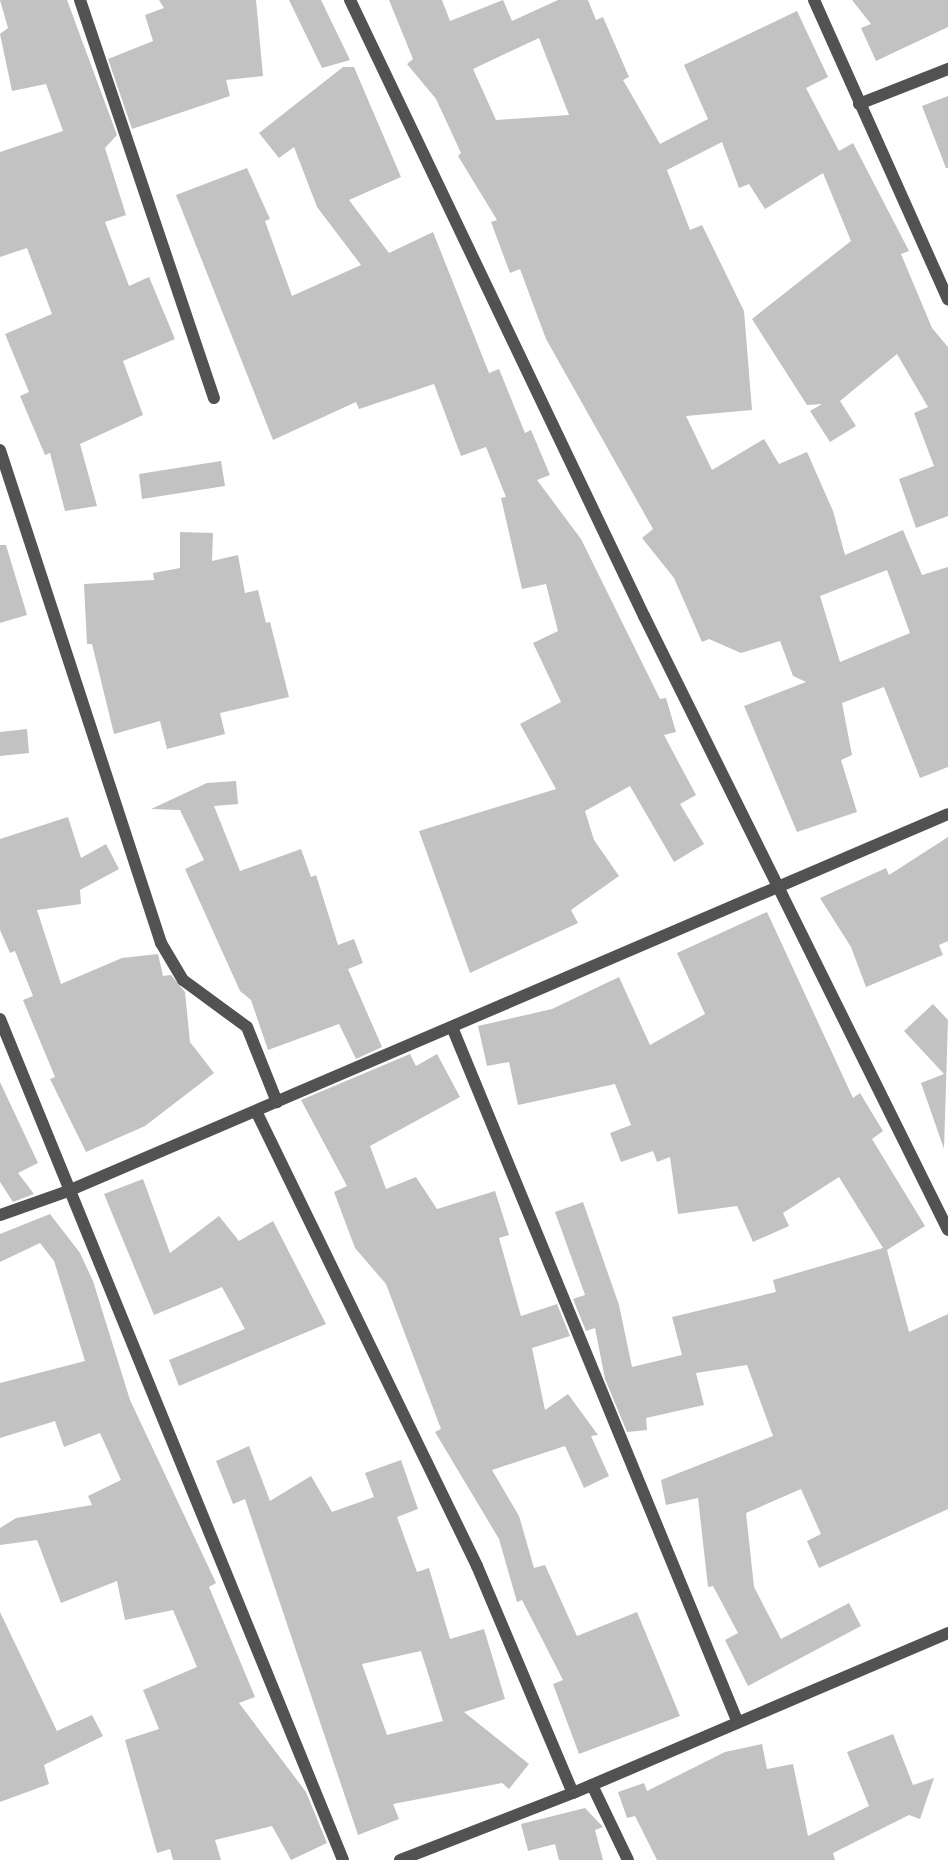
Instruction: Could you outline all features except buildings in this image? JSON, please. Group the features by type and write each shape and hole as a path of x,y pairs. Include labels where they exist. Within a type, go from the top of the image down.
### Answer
{"street":[{"path":"80,0 214,398"},
{"path":"350,0 777,889 948,1230"},
{"path":"814,0 948,299"},
{"path":"859,104 948,69"},
{"path":"0,450 161,943 183,980 247,1027 277,1102"},
{"path":"0,1215 68,1191 948,814"},
{"path":"0,1019 68,1191 343,1860"},
{"path":"452,1027 738,1723"},
{"path":"256,1111 477,1566 573,1793"},
{"path":"400,1860 573,1793 948,1633"},
{"path":"592,1785 628,1860"}]}
